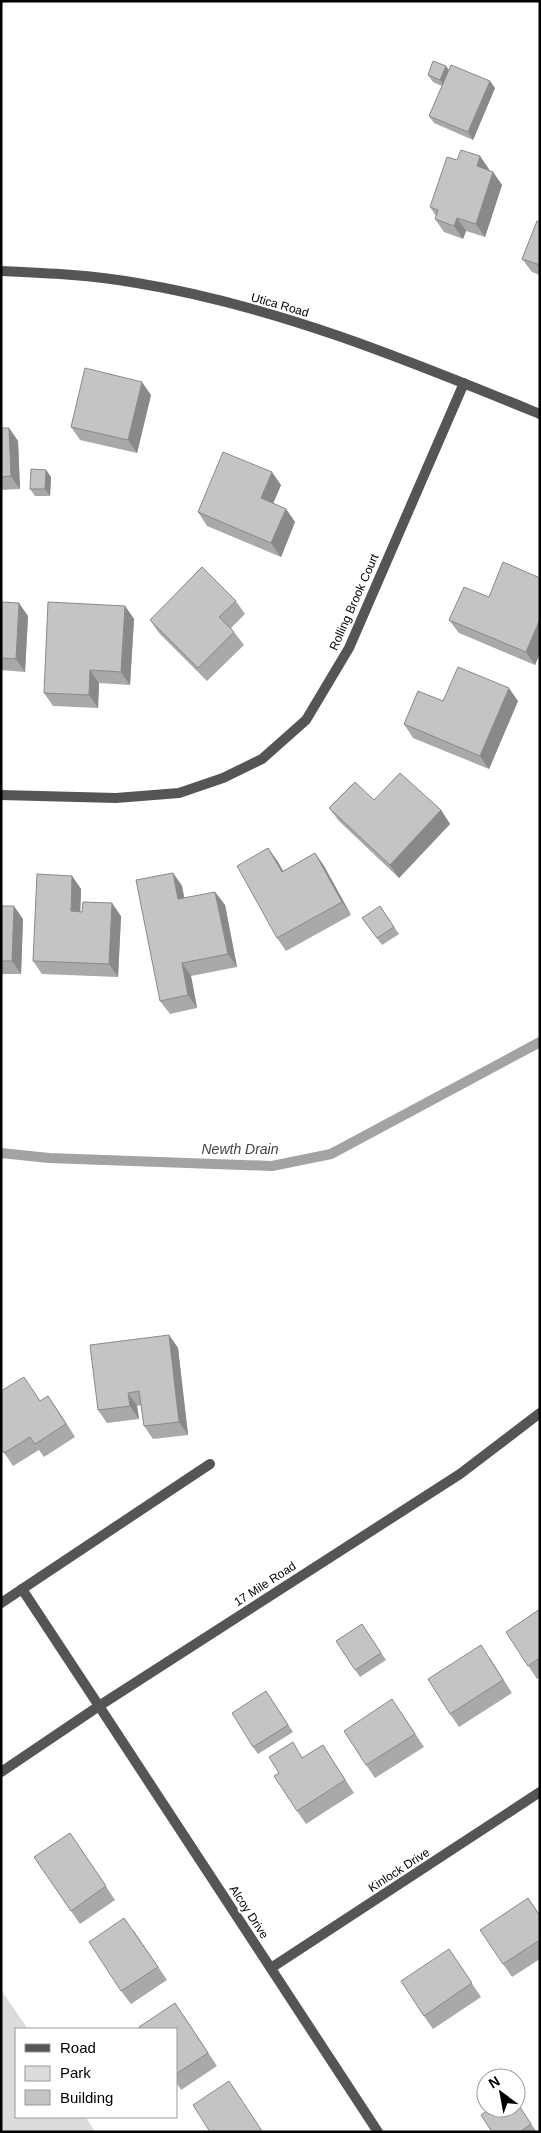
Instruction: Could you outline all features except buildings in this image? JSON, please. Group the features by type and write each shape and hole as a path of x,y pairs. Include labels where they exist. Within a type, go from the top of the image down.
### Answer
{"street":[{"name":"Utica Road","path":"1,271 82,276 137,283 265,313 339,335 540,414"},
{"name":"Rolling Brook Court","path":"1,795 116,798 179,794 223,778 262,759 306,720 349,648 464,383"},
{"name":"17 Mile Road","path":"1,1772 99,1706 460,1474 540,1413"},
{"path":"1,1603 210,1464"},
{"name":"Alcoy Drive","path":"22,1589 378,2132"},
{"name":"Kinlock Drive","path":"271,1968 540,1792"}],"green space":[{"path":"1,1990 27,2028 15,2028 15,2118 87,2118 95,2132 1,2132"}],"waterway":[{"name":"Newth Drain","path":"1,1153 49,1158 272,1166 331,1154 540,1042"}]}
